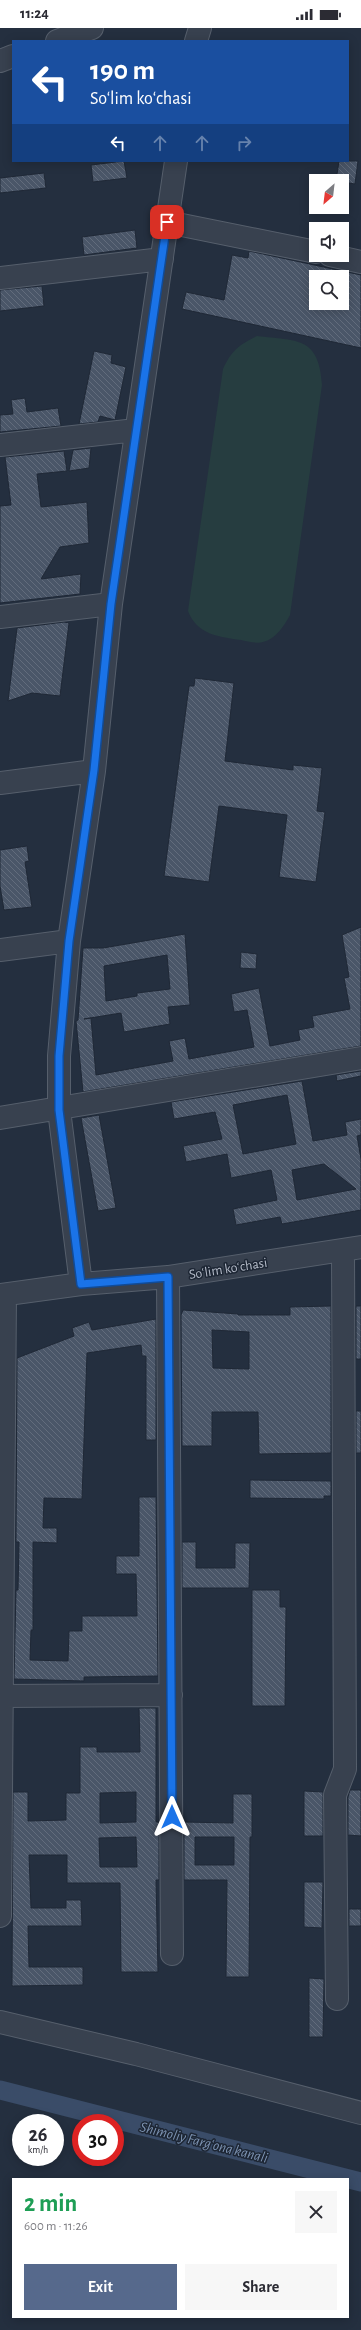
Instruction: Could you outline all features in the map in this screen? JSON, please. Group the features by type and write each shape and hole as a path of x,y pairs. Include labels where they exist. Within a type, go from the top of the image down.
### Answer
{"street":[{"path":"60,40 92,28"},
{"path":"196,40 200,28"},
{"path":"0,61 12,56"},
{"path":"81,1284 59,1110 59,1056 69,941 94,770 111,604 176,162"},
{"path":"167,222 309,251"},
{"path":"0,278 162,259"},
{"path":"349,259 361,262"},
{"path":"0,445 136,430"},
{"path":"0,617 111,604"},
{"path":"0,783 94,770"},
{"path":"0,950 69,941"},
{"path":"0,1118 59,1110 361,1058"},
{"path":"337,1999 335,1795 345,1769 352,1248"},
{"name":"Soʻlim koʻchasi","path":"2,1295 81,1284 168,1277 352,1248"},
{"path":"168,1277 172,1954"},
{"path":"0,1916 2,1696 2,1295"},
{"path":"2,1696 171,1695"},
{"path":"0,2022 136,2054 361,2113"}],"green space":[{"path":"257,336 294,341 311,349 316,357 320,369 322,385 290,615 276,635 268,640 258,643 225,638 203,630 192,619 188,611 223,369 229,357 237,349"}],"building":[{"path":"358,161 355,184 349,183 349,174 337,174 339,162"},
{"path":"124,162 127,178 93,182 91,165"},
{"path":"44,173 46,188 0,193 0,178"},
{"path":"135,230 137,248 84,255 82,237"},
{"path":"249,251 338,270 309,270 309,310 349,310 349,272 361,275 361,348 182,309 186,292 224,300 232,255 248,258"},
{"path":"42,286 44,306 0,311 0,290"},
{"path":"94,351 112,355 111,363 126,367 115,420 100,416 98,422 79,424"},
{"path":"25,398 27,412 58,408 61,426 0,432 0,415 13,414 11,400"},
{"path":"91,448 89,468 69,471 73,450"},
{"path":"64,451 67,471 37,474 41,507 87,502 89,543 60,547 41,579 81,574 80,594 0,603 0,506 11,505 5,457"},
{"path":"64,622 69,623 60,696 32,693 8,701 17,628"},
{"path":"195,678 234,683 225,761 293,770 293,765 322,768 317,811 325,812 316,882 279,877 287,815 219,806 209,882 164,876 189,686 194,686"},
{"path":"27,846 29,861 25,862 32,907 4,910 0,886 0,850"},
{"path":"361,927 361,1046 83,1092 76,1021 78,1020 83,948 103,948 185,934 190,1005 168,1007 170,1024 124,1032 121,1013 84,1019 91,1018 96,1075 173,1061 169,1041 185,1038 189,1059 254,1047 247,1010 234,1012 231,994 259,988 270,1046 300,1040 298,1030 314,1027 312,1016 350,1009 344,978 349,977 342,935","holes":["167,955 170,989 137,993 137,996 106,1001 104,966"]},
{"path":"241,952 257,954 256,969 240,968"},
{"path":"361,1071 361,1076 337,1081 336,1075"},
{"path":"302,1081 313,1141 347,1135 345,1122 361,1119 361,1135 357,1136 361,1159 361,1210 282,1224 280,1217 236,1225 233,1209 277,1200 271,1170 231,1178 227,1154 186,1162 183,1146 222,1139 215,1112 174,1119 171,1102","holes":["287,1095 296,1144 243,1154 233,1105","324,1164 356,1189 297,1200 292,1170"]},
{"path":"99,1115 116,1208 98,1211 81,1118"},
{"path":"331,1306 331,1453 259,1454 258,1412 212,1412 212,1446 182,1446 181,1315 183,1310 238,1315 290,1315 290,1307","holes":["212,1330 249,1332 249,1369 213,1368"]},
{"path":"356,1306 361,1306 361,1359 356,1359"},
{"path":"156,1319 156,1440 146,1440 146,1356 142,1356 141,1345 87,1353 82,1499 44,1498 43,1528 57,1528 57,1543 33,1542 33,1630 31,1630 30,1660 68,1661 69,1631 82,1631 82,1616 137,1616 136,1574 116,1574 116,1556 139,1556 139,1497 156,1497 158,1676 84,1677 84,1681 14,1679 16,1590 18,1590 19,1542 16,1542 17,1358 74,1336 72,1328 89,1322 92,1330"},
{"path":"356,1411 361,1411 361,1453 356,1453"},
{"path":"250,1480 331,1481 331,1496 324,1496 324,1499 250,1498"},
{"path":"182,1542 196,1542 196,1568 235,1568 235,1543 250,1543 249,1588 182,1588"},
{"path":"252,1590 280,1590 280,1607 286,1607 285,1706 252,1706"},
{"path":"139,1708 156,1708 156,1822 159,1822 159,1880 156,1880 158,1972 121,1972 120,1883 67,1883 67,1855 29,1855 31,1908 66,1908 66,1900 81,1900 82,1926 28,1926 29,1967 83,1967 83,1985 12,1986 13,1792 28,1792 28,1821 66,1820 66,1793 80,1793 80,1747 97,1747 97,1752 140,1752","holes":["136,1792 136,1822 100,1823 100,1793","136,1837 137,1867 100,1867 99,1838"]},
{"path":"350,1790 361,1790 361,1836 348,1835 348,1797"},
{"path":"304,1791 323,1792 323,1836 304,1836"},
{"path":"233,1794 252,1794 252,1837 250,1837 249,1977 226,1977 227,1880 184,1880 184,1822 233,1823","holes":["195,1837 234,1837 234,1865 195,1865"]},
{"path":"304,1882 323,1882 322,1928 304,1927"},
{"path":"349,1909 361,1909 361,1926 349,1926"},
{"path":"309,1978 324,1979 323,2037 309,2037"}],"waterway":[{"name":"Shimoliy Fargʻona kanali","path":"0,2090 345,2178"},
{"name":"Shimoliy Fargʻona kanali","path":"349,2179 361,2182"}],"route":[{"path":"167,222 111,604 94,770 69,941 59,1056 59,1110 81,1284 168,1277 172,1817"}]}
